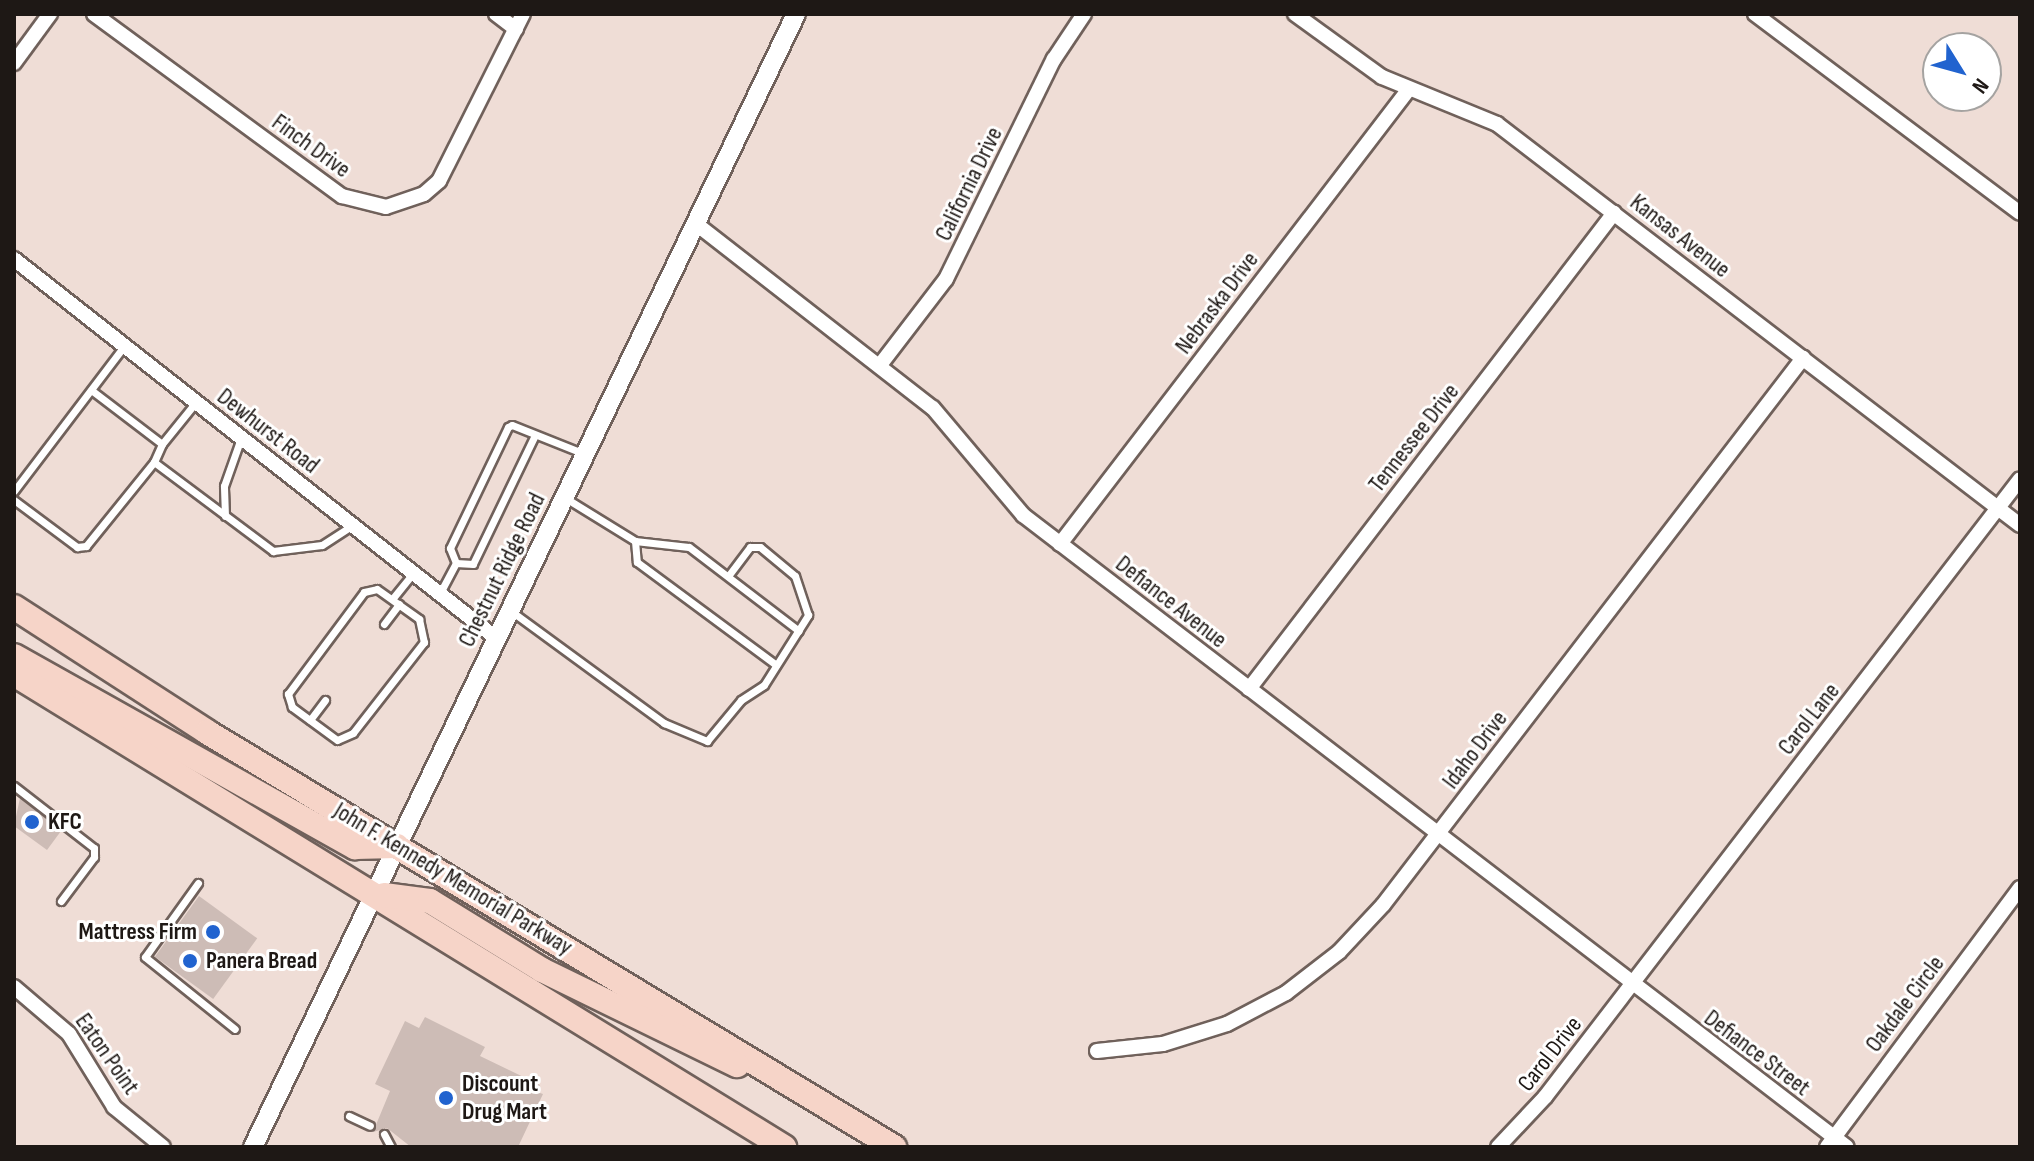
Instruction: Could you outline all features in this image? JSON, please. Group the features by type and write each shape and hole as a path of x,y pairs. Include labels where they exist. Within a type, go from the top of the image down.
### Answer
{"highway":[{"name":"John F. Kennedy Memorial Parkway","path":"14,607 397,846 894,1147"},
{"path":"14,656 355,847 397,846"},
{"path":"14,674 784,1147"},
{"path":"374,893 430,901 542,970 873,1134"}],"street":[{"path":"14,63 50,14"},
{"name":"Finch Drive","path":"94,14 342,196 373,207 406,203 439,181 523,14"},
{"path":"496,14 516,29"},
{"name":"Chestnut Ridge Road","path":"253,1147 796,14"},
{"name":"California Drive","path":"880,365 946,279 1054,59 1084,14"},
{"name":"Kansas Avenue","path":"1295,14 1365,67 1409,89 1497,124 2020,525"},
{"path":"1755,14 2020,213"},
{"name":"Nebraska Drive","path":"1060,544 1409,89"},
{"name":"Tennessee Drive","path":"1249,689 1614,213"},
{"name":"Defiance Avenue","path":"695,223 933,408 1001,495 1060,544 1637,989"},
{"name":"Dewhurst Road","path":"14,259 496,638"},
{"name":"Idaho Drive","path":"1097,1051 1195,1035 1286,993 1363,928 1803,358"},
{"name":"Carol Lane","path":"1637,989 2020,479"},
{"name":"Oakdale Circle","path":"1830,1142 2020,888"},
{"name":"Eaton Point","path":"14,987 69,1034 114,1107 163,1147"},
{"name":"Defiance Street","path":"1637,989 1830,1142 1847,1147"},
{"name":"Carol Drive","path":"1498,1147 1637,989"}],"lane":[{"path":"14,491 125,346"},
{"path":"91,390 162,444"},
{"path":"14,500 77,547 86,546 154,462 162,444 196,402"},
{"path":"440,594 456,563 450,548 508,427 584,454"},
{"path":"456,563 473,564 535,435"},
{"path":"225,516 224,486 242,438"},
{"path":"154,462 273,551 322,545 353,525"},
{"path":"563,497 635,541 678,541 799,631"},
{"path":"635,541 637,562 776,665"},
{"path":"509,610 700,742 714,736 776,665 808,615 807,600 795,576 760,547 750,547 728,576"},
{"path":"384,624 413,573"},
{"path":"377,589 396,601 419,619 424,642 353,733 337,740 292,707 293,681 364,592 377,589"},
{"path":"310,720 325,700"},
{"path":"14,786 94,848 94,857 61,901"},
{"path":"198,883 145,957 235,1029"},
{"path":"349,1116 370,1126"},
{"path":"384,1134 391,1147"}],"building":[{"path":"20,798 61,831 47,850 14,826"},
{"path":"199,896 257,938 213,999 155,957"},
{"path":"425,1017 485,1047 480,1056 540,1085 537,1092 543,1094 518,1147 411,1147 387,1128 373,1132 390,1091 375,1084 405,1021 419,1028"}],"place":[{"name":"KFC","path":"32,822"},
{"name":"Mattress Firm","path":"213,932"},
{"name":"Panera Bread","path":"190,961"},
{"name":"Discount Drug Mart","path":"446,1098"}]}
